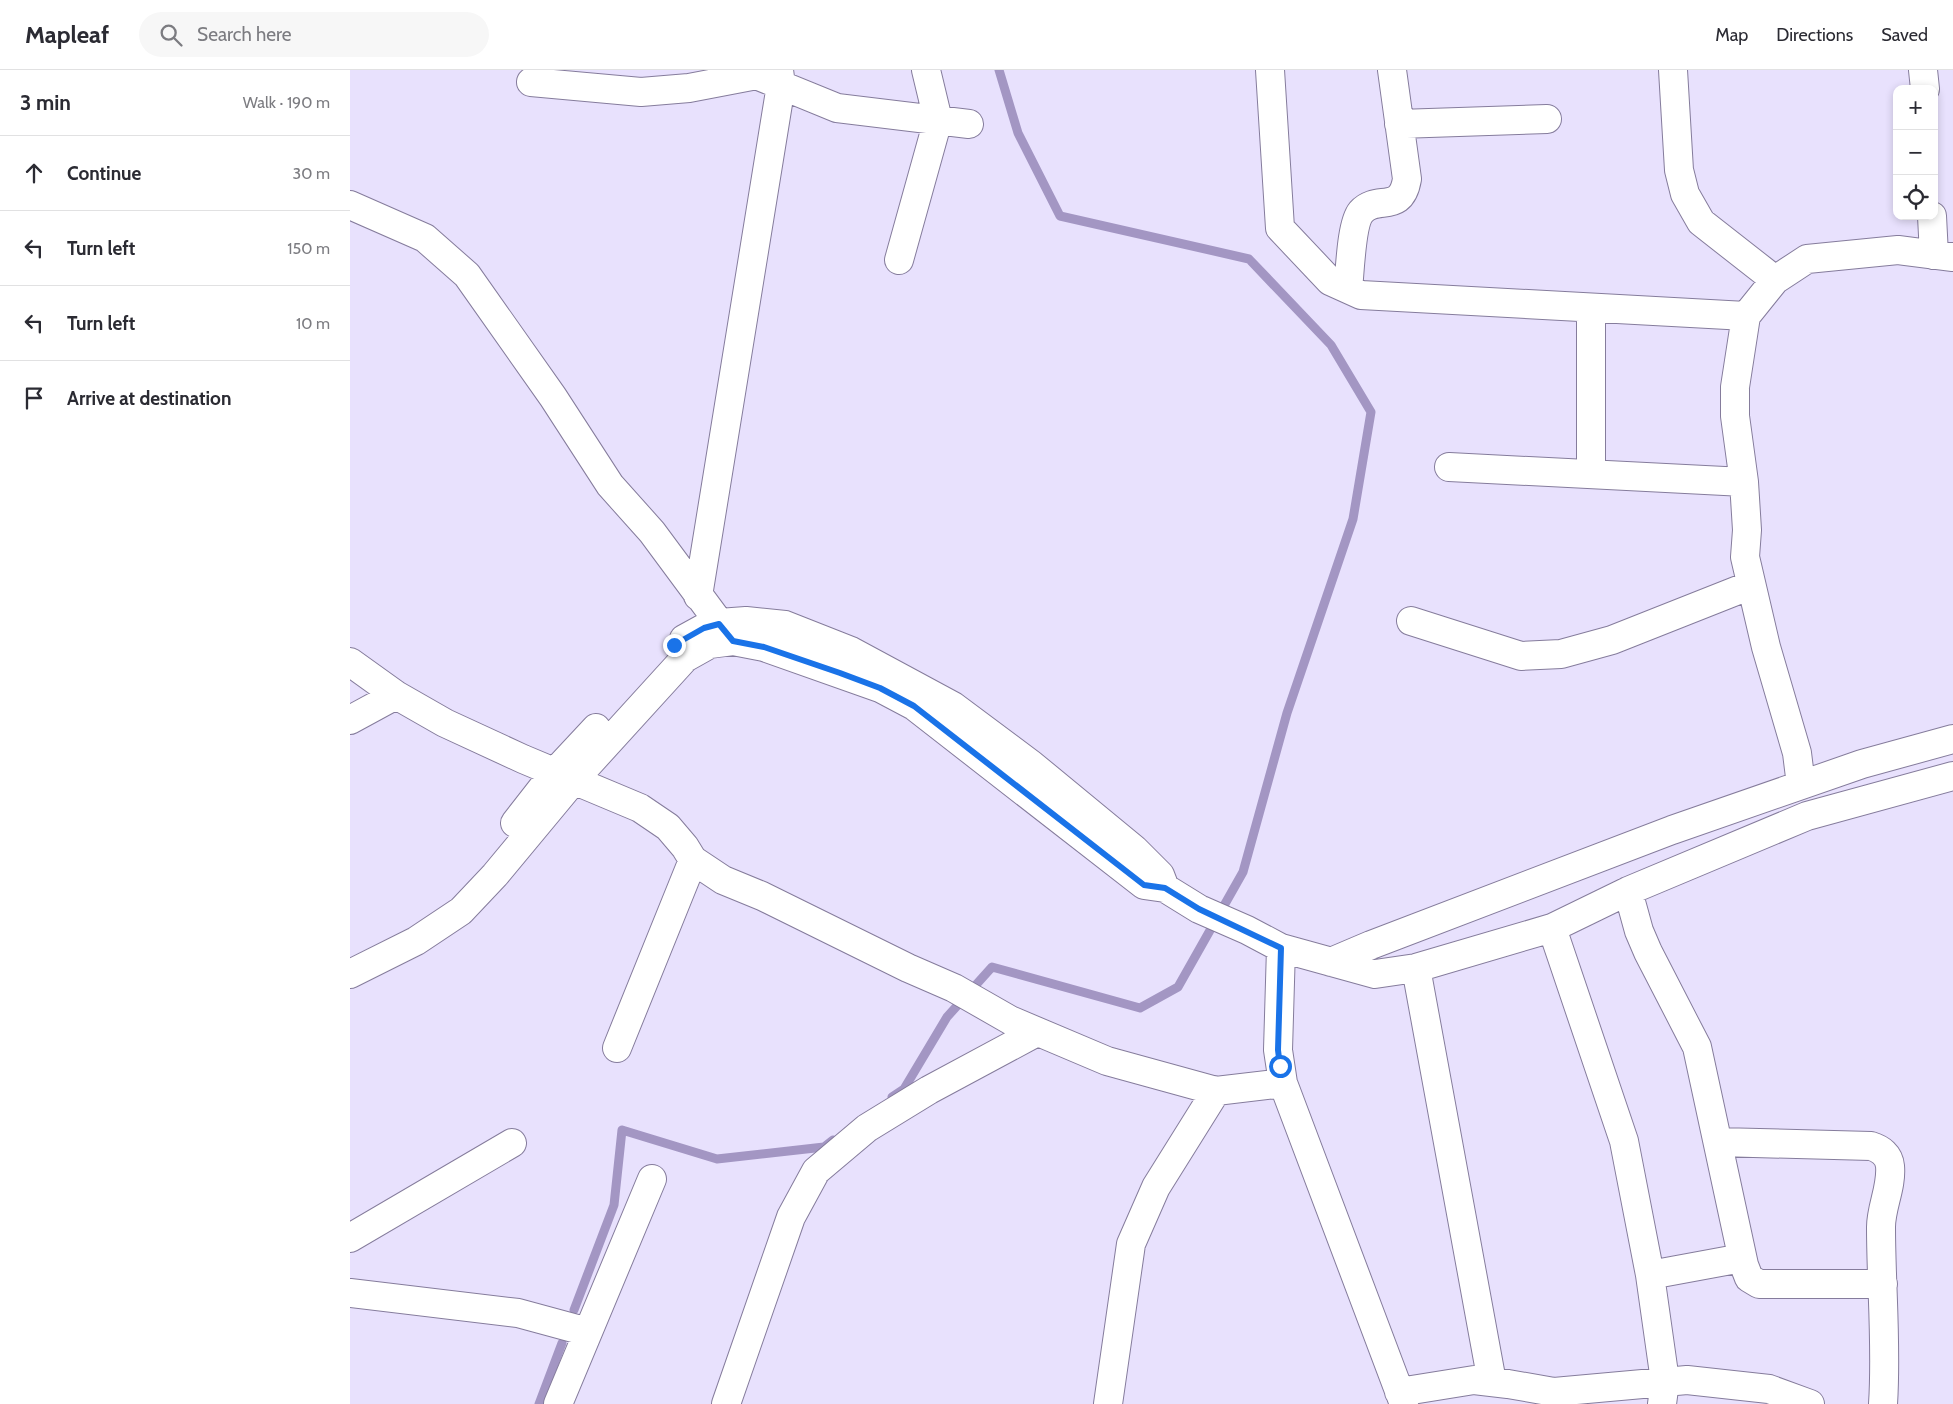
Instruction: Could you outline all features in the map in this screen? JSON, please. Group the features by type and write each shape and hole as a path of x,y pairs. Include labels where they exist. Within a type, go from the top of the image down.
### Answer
{"street":[{"path":"899,260 938,120 926,70"},
{"path":"1270,70 1280,228 1330,281 1361,295 1746,316"},
{"path":"1348,290 1355,222 1362,211 1398,199 1405,191 1407,179 1392,70"},
{"path":"1673,70 1679,170 1685,194 1701,222 1775,280"},
{"path":"1923,70 1925,85"},
{"path":"698,596 765,75"},
{"path":"532,82 641,92 689,88 765,75 837,108 969,124"},
{"path":"1399,124 1547,119"},
{"path":"350,205 425,238 467,275 553,397 610,485 652,532 726,632 880,688 914,706 1144,885 1165,888 1199,909 1247,930 1281,948 1375,974 1416,968 1552,928 1628,891 1806,816 1953,776"},
{"path":"1801,785 1797,753 1766,647 1745,557 1747,530 1744,482 1735,416 1735,386 1746,316 1775,280 1807,259 1898,250 1948,255 1934,220"},
{"path":"1591,308 1591,474"},
{"path":"1449,467 1744,482"},
{"path":"1411,621 1521,656 1561,654 1612,640 1752,585"},
{"path":"350,955 408,926 450,898 564,777 685,658 710,644 726,632"},
{"path":"350,662 396,695 445,723 564,777 640,808 668,827 693,860 723,880 762,896 908,968 954,988 1010,1020 1107,1061 1216,1091 1283,1083"},
{"path":"350,720 396,695"},
{"path":"1330,962 1672,830 1862,764 1953,739"},
{"path":"350,974 416,941 460,911 495,875 564,777"},
{"path":"617,1048 693,860"},
{"path":"1628,891 1639,931 1648,952 1697,1047 1742,1258 1749,1278 1759,1284 1884,1284"},
{"path":"1552,928 1624,1140 1650,1275 1664,1393"},
{"path":"1281,948 1278,1050 1283,1083 1302,1138 1401,1398 1474,1380 1554,1392 1664,1393 1687,1380 1769,1389 1810,1404"},
{"path":"1416,968 1492,1382"},
{"path":"726,1404 791,1216 816,1171 867,1128 930,1090 1037,1032"},
{"path":"1108,1404 1131,1244 1156,1187 1216,1091"},
{"path":"1718,1142 1871,1146 1880,1149 1887,1156 1890,1164 1890,1177 1881,1224 1884,1284 1883,1404"},
{"path":"350,1238 512,1143"},
{"path":"558,1404 652,1179"},
{"path":"1650,1275 1742,1258"},
{"path":"350,1294 518,1313 588,1332"}],"waterway":[{"path":"892,1097 904,1089 947,1017 992,967 1140,1008 1178,987 1243,872 1287,713 1353,519 1371,412 1331,345 1249,259 1060,216 1018,133 999,70"},
{"path":"574,1310 614,1205 622,1130 717,1159 824,1147 833,1140"},
{"path":"539,1404 562,1343"}],"route":[{"path":"674,645 704,628 719,624 733,641 764,647 880,688 914,706 1144,885 1165,888 1199,909 1247,930 1281,948 1278,1050 1280,1066"}]}
